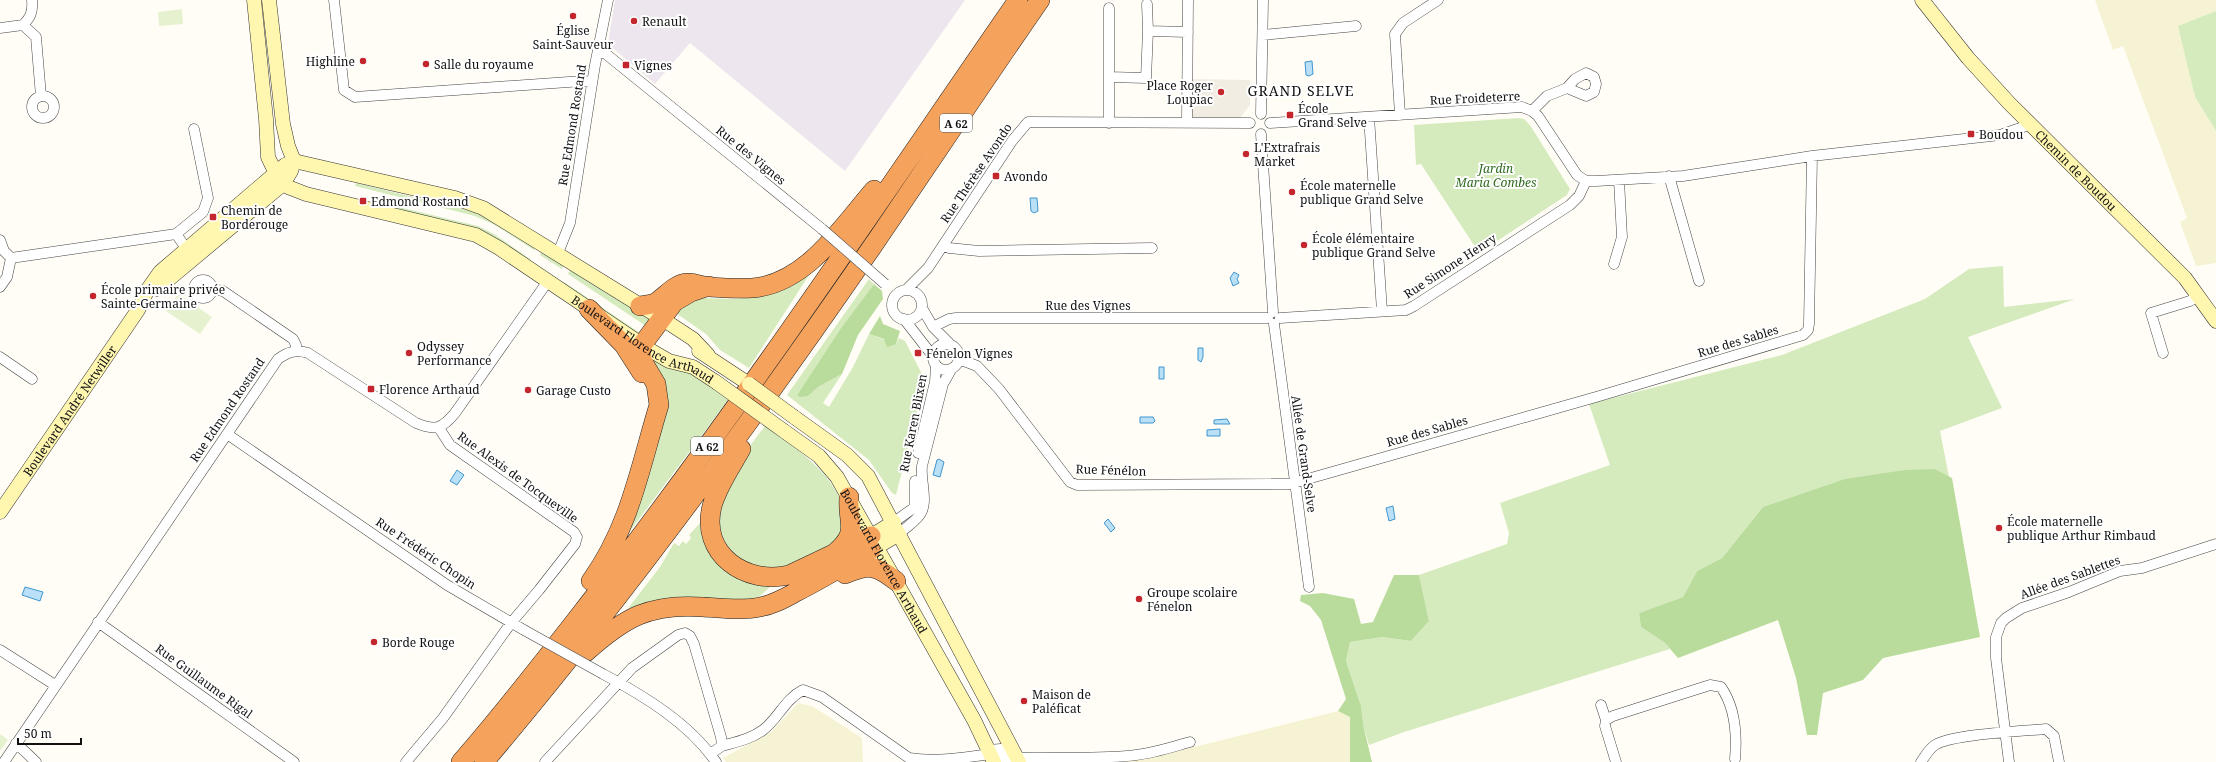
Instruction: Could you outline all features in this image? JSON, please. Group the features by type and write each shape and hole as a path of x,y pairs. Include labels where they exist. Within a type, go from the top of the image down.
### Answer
{"highway":[{"name":"A 62","path":"460,762 571,627 661,509 834,268 1018,0"},
{"name":"A 62","path":"484,762 548,687 710,474 873,246 1040,0"},
{"path":"640,306 655,302 671,290 688,283 740,288 765,286 788,276 804,265 826,246 936,118"},
{"path":"873,246 869,266 743,445 718,489 712,511 714,536 719,549 727,561 747,574 765,578 781,577 799,572 831,556 874,541"},
{"path":"460,762 612,549 626,518 659,405 659,396 656,384 641,359 642,345 670,306 681,296 709,286"},
{"path":"589,309 624,346 644,377 654,400 657,413"},
{"path":"831,556 845,545 851,535 849,497"},
{"path":"548,687 608,632 636,616 666,607 696,606 742,609 760,608 776,602 824,578 874,541"},
{"path":"824,578 838,577 868,567 881,570 896,581"}],"main road":[{"path":"254,0 266,119 268,157 279,179"},
{"path":"270,0 283,124 288,146 294,160"},
{"name":"Chemin de Boudou","path":"1922,0 1981,74 2185,278 2200,295 2216,321"},
{"name":"Boulevard André Netwiller","path":"0,512 138,310 165,280 279,179 294,160"},
{"name":"Boulevard Florence Arthaud","path":"294,160 467,201 497,216 640,306 659,322 693,339 708,355 847,455 861,468 876,488 907,551 1016,756"},
{"name":"Boulevard André Netwiller","path":"138,310 148,289 160,272 186,248 279,179"},
{"name":"Boulevard Florence Arthaud","path":"279,179 306,194 476,235 665,359 697,369 825,462 849,497 874,541 991,756"},
{"path":"874,541 896,528"}],"street":[{"path":"0,28 23,25 30,18 33,9 32,0"},
{"path":"334,0 344,90 349,95 361,98 583,81 592,82"},
{"name":"Rue Edmond Rostand","path":"558,254 570,223 592,82 608,0"},
{"path":"1187,122 1188,0"},
{"path":"1261,114 1264,0"},
{"path":"1400,115 1396,34 1403,23 1438,0"},
{"path":"1109,77 1146,78 1148,31 1147,4"},
{"path":"1109,8 1109,123"},
{"path":"23,25 36,37 41,96"},
{"path":"1262,35 1356,26"},
{"path":"1148,31 1188,32"},
{"name":"Rue des Vignes","path":"598,51 606,54 822,229 885,284 893,300"},
{"path":"1532,111 1547,96 1567,88"},
{"name":"Rue Froideterre","path":"1270,122 1522,107 1532,111 1538,116 1577,175 1586,181"},
{"path":"1261,114 1267,117 1270,122 1268,130 1261,134 1254,132 1250,123 1253,117 1261,114"},
{"path":"1369,117 1382,311"},
{"name":"Rue Thérèse Avondo","path":"943,245 1012,141 1028,122 1250,123"},
{"path":"1586,181 1619,180 1724,170 1812,156 2000,135 2026,126 2029,123"},
{"path":"12,258 176,234 203,212 208,198 194,129"},
{"name":"Allée de Grand-Selve","path":"1261,134 1274,318 1309,587"},
{"name":"Rue des Sables","path":"1296,483 1596,397 1803,335 1809,324 1812,156"},
{"path":"1669,176 1699,281"},
{"path":"1614,264 1622,237 1619,180"},
{"name":"Rue Simone Henry","path":"1274,318 1406,310 1570,204 1580,196 1586,181"},
{"path":"187,225 198,239"},
{"path":"176,234 186,248"},
{"path":"0,240 4,250 12,258"},
{"path":"928,268 893,300 894,312 904,320 932,355 936,365 943,370 952,368 959,359 958,351 948,344 933,327 922,308 920,298 922,283 928,268 943,245 949,248 980,251 1152,248"},
{"path":"0,287 7,277 12,258"},
{"path":"212,288 223,291 288,335 296,345 296,351 308,353 317,358 416,424 429,428 439,428 447,423 455,413 548,281"},
{"name":"Rue des Vignes","path":"885,284 903,290"},
{"path":"903,290 914,292 920,298"},
{"path":"2162,353 2152,313 2190,301 2200,295"},
{"path":"904,320 916,317 922,308"},
{"name":"Rue des Vignes","path":"933,327 949,319 956,318 1274,318"},
{"path":"932,355 938,346 948,344"},
{"name":"Rue Edmond Rostand","path":"4,762 278,359 287,353 296,351"},
{"path":"0,357 32,378"},
{"name":"Rue Fénélon","path":"959,359 978,366 999,389 1070,482 1077,485 1296,483"},
{"name":"Rue Karen Blixen","path":"896,528 913,510 916,503 915,474 936,382 936,365"},
{"name":"Rue Karen Blixen","path":"896,528 921,512 924,503 921,477 922,466 943,384 952,368"},
{"name":"Rue Alexis de Tocqueville","path":"439,428 450,445 574,532 577,537 575,544 540,590 511,623"},
{"name":"Rue Frédéric Chopin","path":"227,434 447,585 511,623 619,682 672,718 713,758 722,746 748,738 763,730 786,703 803,690 822,697 909,758 920,762 940,762 991,756"},
{"name":"Allée des Sablettes","path":"2009,762 1996,658 1996,637 2001,624 2006,618 2022,608 2070,592 2120,571 2142,568 2216,544"},
{"name":"Rue Guillaume Rigal","path":"98,622 294,762"},
{"path":"406,762 443,718 511,623"},
{"path":"545,762 632,668 678,634 685,633 690,636 698,658 722,746"},
{"path":"0,650 55,685"},
{"path":"1606,720 1613,716 1710,685 1721,687 1729,698 1737,741 1736,760"},
{"path":"1601,705 1606,720 1605,726 1616,762"},
{"path":"1921,762 1930,749 1944,741 2006,732 2046,729 2054,736 2059,762"},
{"path":"991,756 1094,758 1137,755 1190,742"},
{"path":"16,743 36,762"}],"shaded area":[{"path":"615,0 965,0 845,171 690,43 655,84 608,44"},
{"path":"2095,0 2216,0 2216,11 2179,26 2195,97 2216,131 2216,263 2196,266 2180,222 2187,218 2123,46 2113,50"},
{"name":"Place Roger Loupiac","path":"1191,79 1250,80 1250,105 1240,118 1191,117"},
{"path":"798,703 812,706 862,738 863,762 726,762 723,758 771,732"},
{"path":"1338,711 1350,717 1350,762 1099,762 1158,756"}],"green space":[{"path":"182,9 183,24 159,26 158,12"},
{"path":"2216,11 2216,131 2195,97 2178,26"},
{"name":"Jardin Maria Combes","path":"1519,118 1524,119 1530,125 1570,189 1567,195 1479,253 1421,164 1416,165 1414,125"},
{"path":"356,183 479,213 536,245 534,250 495,225 475,216 355,186"},
{"path":"378,202 478,226 494,234 530,259 528,263 491,238 378,206"},
{"path":"543,249 564,263 562,269 540,255"},
{"path":"2003,266 2004,307 2075,299 1968,337 2002,408 1940,431 1949,477 1935,469 1763,507 1722,558 1697,571 1683,597 1639,613 1641,627 1665,643 1670,649 1404,732 1369,745 1364,729 1361,706 1346,661 1350,642 1382,637 1411,641 1429,621 1419,575 1507,544 1509,533 1500,503 1610,465 1589,404 1782,355 1925,299 1969,269"},
{"path":"571,267 650,319 646,326 568,274"},
{"path":"811,272 749,368 720,350 706,334 673,311 698,298 737,299 752,296"},
{"path":"869,279 874,284 841,328 797,395 808,396 818,387 842,374 823,403 829,407 853,367 869,334 896,344 899,338 905,341 925,380 896,495 892,493 869,460 787,395"},
{"path":"564,282 640,333 638,336 562,286"},
{"path":"874,284 882,291 883,299 858,335 842,374 818,387 808,396 800,397 797,395 841,328"},
{"path":"178,294 212,317 200,334 166,311"},
{"path":"880,316 883,324 900,331 896,344 887,347 884,339 869,334"},
{"path":"646,357 693,373 728,400 621,543 662,417"},
{"path":"765,426 799,451 821,471 838,494 844,514 845,537 814,557 776,570 743,563 727,546 720,530 720,509 742,456"},
{"path":"1935,469 1952,478 1980,637 1883,658 1863,680 1823,693 1817,735 1807,735 1796,678 1778,620 1678,658 1665,643 1641,627 1639,613 1683,597 1697,571 1722,558 1763,507 1845,479 1905,470"},
{"path":"701,522 706,536 770,587 760,596 748,600 630,610 629,607 660,567 674,543 679,546 683,541 686,544 691,538 689,535"},
{"path":"1394,575 1419,575 1429,621 1411,641 1382,637 1350,642 1346,661 1361,706 1364,729 1372,762 1350,762 1350,717 1338,711 1346,699 1321,620 1310,606 1300,601 1301,595 1323,593 1354,599 1361,624 1373,622"},
{"path":"0,734 8,740 0,751"}],"water":[{"path":"1312,61 1313,74 1309,76 1306,75 1305,62"},
{"path":"1030,198 1037,198 1038,211 1034,213 1031,211"},
{"path":"1234,272 1239,275 1237,279 1239,283 1233,286 1230,278"},
{"path":"1198,348 1203,348 1203,357 1201,362 1198,360"},
{"path":"1159,367 1164,367 1164,379 1159,379"},
{"path":"1140,417 1153,417 1155,421 1153,423 1140,423"},
{"path":"1227,419 1230,424 1214,424 1214,420"},
{"path":"1220,429 1220,436 1207,436 1207,430"},
{"path":"939,459 944,462 940,477 933,475 937,460"},
{"path":"457,470 464,475 457,485 450,481"},
{"path":"1393,506 1395,519 1389,521 1386,508"},
{"path":"1108,519 1115,528 1111,532 1104,523"},
{"path":"25,587 43,592 40,601 22,595"}],"place":[{"name":"Église Saint-Sauveur","path":"573,16"},
{"name":"Renault","path":"634,21"},
{"name":"Highline","path":"363,61"},
{"name":"Salle du royaume","path":"426,64"},
{"name":"Vignes","path":"626,65"},
{"name":"Place Roger Loupiac","path":"1221,92"},
{"name":"École Grand Selve","path":"1290,115"},
{"name":"Boudou","path":"1971,134"},
{"name":"L'Extrafrais Market","path":"1246,154"},
{"name":"Avondo","path":"996,176"},
{"name":"École maternelle publique Grand Selve","path":"1292,192"},
{"name":"Edmond Rostand","path":"363,201"},
{"name":"Chemin de Borderouge","path":"213,217"},
{"name":"École élémentaire publique Grand Selve","path":"1304,245"},
{"name":"École primaire privée Sainte-Germaine","path":"93,296"},
{"name":"Odyssey Performance","path":"409,353"},
{"name":"Fénelon Vignes","path":"918,353"},
{"name":"Florence Arthaud","path":"371,389"},
{"name":"Garage Custo","path":"528,390"},
{"name":"École maternelle publique Arthur Rimbaud","path":"1999,528"},
{"name":"Groupe scolaire Fénelon","path":"1139,599"},
{"name":"Borde Rouge","path":"374,642"},
{"name":"Maison de Paléficat","path":"1024,701"}],"district":[{"name":"GRAND SELVE","path":"1301,90"}]}
